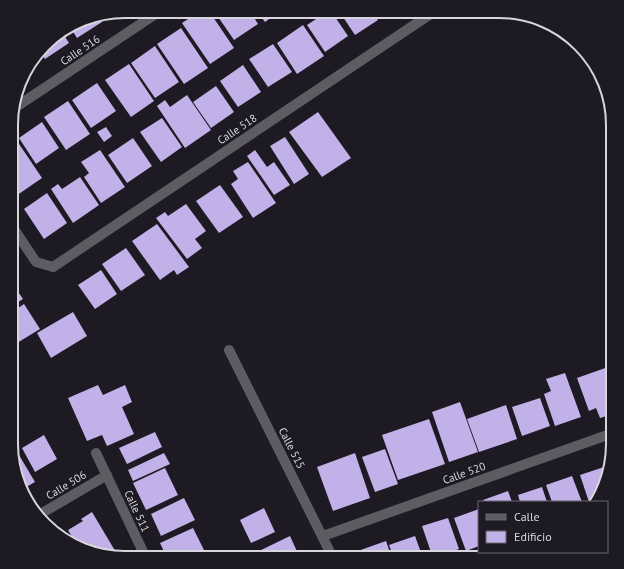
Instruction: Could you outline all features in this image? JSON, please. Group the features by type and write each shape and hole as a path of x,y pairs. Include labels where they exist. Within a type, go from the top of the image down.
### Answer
{"street":[{"name":"Calle 516","path":"20,104 150,18"},
{"name":"Calle 518","path":"18,235 36,262 53,267 425,18"},
{"name":"Calle 515","path":"230,350 330,551"},
{"name":"Calle 520","path":"323,536 606,435"},
{"name":"Calle 511","path":"96,453 143,551"},
{"name":"Calle 506","path":"42,513 107,475"}],"building":[{"path":"190,18 214,18 234,48 210,64 182,23"},
{"path":"219,18 254,18 258,24 234,40"},
{"path":"262,18 270,18 265,22"},
{"path":"318,18 336,18 348,36 325,52 307,25"},
{"path":"344,18 377,18 378,20 355,35"},
{"path":"101,21 102,22 77,38 73,31 90,24"},
{"path":"303,25 324,56 297,74 277,43"},
{"path":"181,28 208,68 184,84 157,44"},
{"path":"65,36 69,43 45,59 43,56 44,54"},
{"path":"273,44 292,72 268,87 249,59"},
{"path":"155,46 179,82 155,98 131,63"},
{"path":"129,64 154,101 131,117 105,80"},
{"path":"243,65 261,92 238,107 220,81"},
{"path":"97,83 116,111 91,128 72,100"},
{"path":"216,86 234,112 211,128 193,102"},
{"path":"187,95 211,130 185,148 157,106 165,100 170,107"},
{"path":"68,101 90,134 66,150 44,117"},
{"path":"318,112 351,158 322,177 289,132"},
{"path":"162,118 182,147 161,162 140,132"},
{"path":"42,122 59,148 36,164 19,138"},
{"path":"106,127 112,136 104,142 97,132"},
{"path":"285,137 309,174 294,184 270,146"},
{"path":"133,138 152,166 127,183 108,155"},
{"path":"18,142 42,178 18,195"},
{"path":"100,150 125,187 101,203 84,177 89,173 81,162"},
{"path":"255,150 267,167 274,162 290,185 274,195 247,156"},
{"path":"248,162 276,203 253,218 231,184 238,179 233,171"},
{"path":"80,177 99,205 73,223 51,189 58,184 62,189"},
{"path":"220,185 243,217 219,233 196,201"},
{"path":"47,193 67,223 44,239 24,209"},
{"path":"186,204 206,231 195,239 202,248 187,259 156,218 165,212 168,216"},
{"path":"157,224 189,267 177,275 174,270 160,280 132,241"},
{"path":"126,248 145,275 121,291 102,264"},
{"path":"101,270 117,294 95,309 78,285"},
{"path":"18,292 23,299 18,302"},
{"path":"24,304 40,329 18,342 18,308"},
{"path":"73,312 87,336 51,358 37,333"},
{"path":"606,368 606,416 600,418 596,408 589,411 577,378"},
{"path":"565,373 581,417 555,426 544,394 551,391 546,379"},
{"path":"98,385 103,395 125,385 132,402 122,407 134,434 107,446 102,435 87,441 68,398"},
{"path":"540,398 550,426 522,436 512,407"},
{"path":"460,402 478,452 449,462 432,412"},
{"path":"506,405 517,439 479,452 467,419"},
{"path":"429,419 445,464 398,480 382,435"},
{"path":"155,432 162,447 127,464 119,448"},
{"path":"44,435 57,459 35,472 22,448"},
{"path":"385,449 398,484 375,492 362,457"},
{"path":"164,453 170,464 133,481 128,470"},
{"path":"355,453 370,498 333,511 317,467"},
{"path":"18,454 35,482 27,487"},
{"path":"603,467 595,492 590,501 589,501 580,475"},
{"path":"165,468 178,495 146,510 133,483"},
{"path":"572,476 582,501 552,501 546,485"},
{"path":"542,487 547,501 520,501 518,495"},
{"path":"508,491 512,501 484,501"},
{"path":"184,498 195,520 161,536 151,514"},
{"path":"264,508 275,532 251,543 240,520"},
{"path":"478,509 478,546 466,551 454,518"},
{"path":"92,512 115,550 90,545 73,538 68,530 83,521 81,519"},
{"path":"448,518 459,549 453,551 431,551 422,526"},
{"path":"193,528 204,551 164,551 160,543"},
{"path":"290,536 297,551 259,551"},
{"path":"415,536 420,551 391,551 389,545"},
{"path":"386,541 390,551 358,551"}]}
